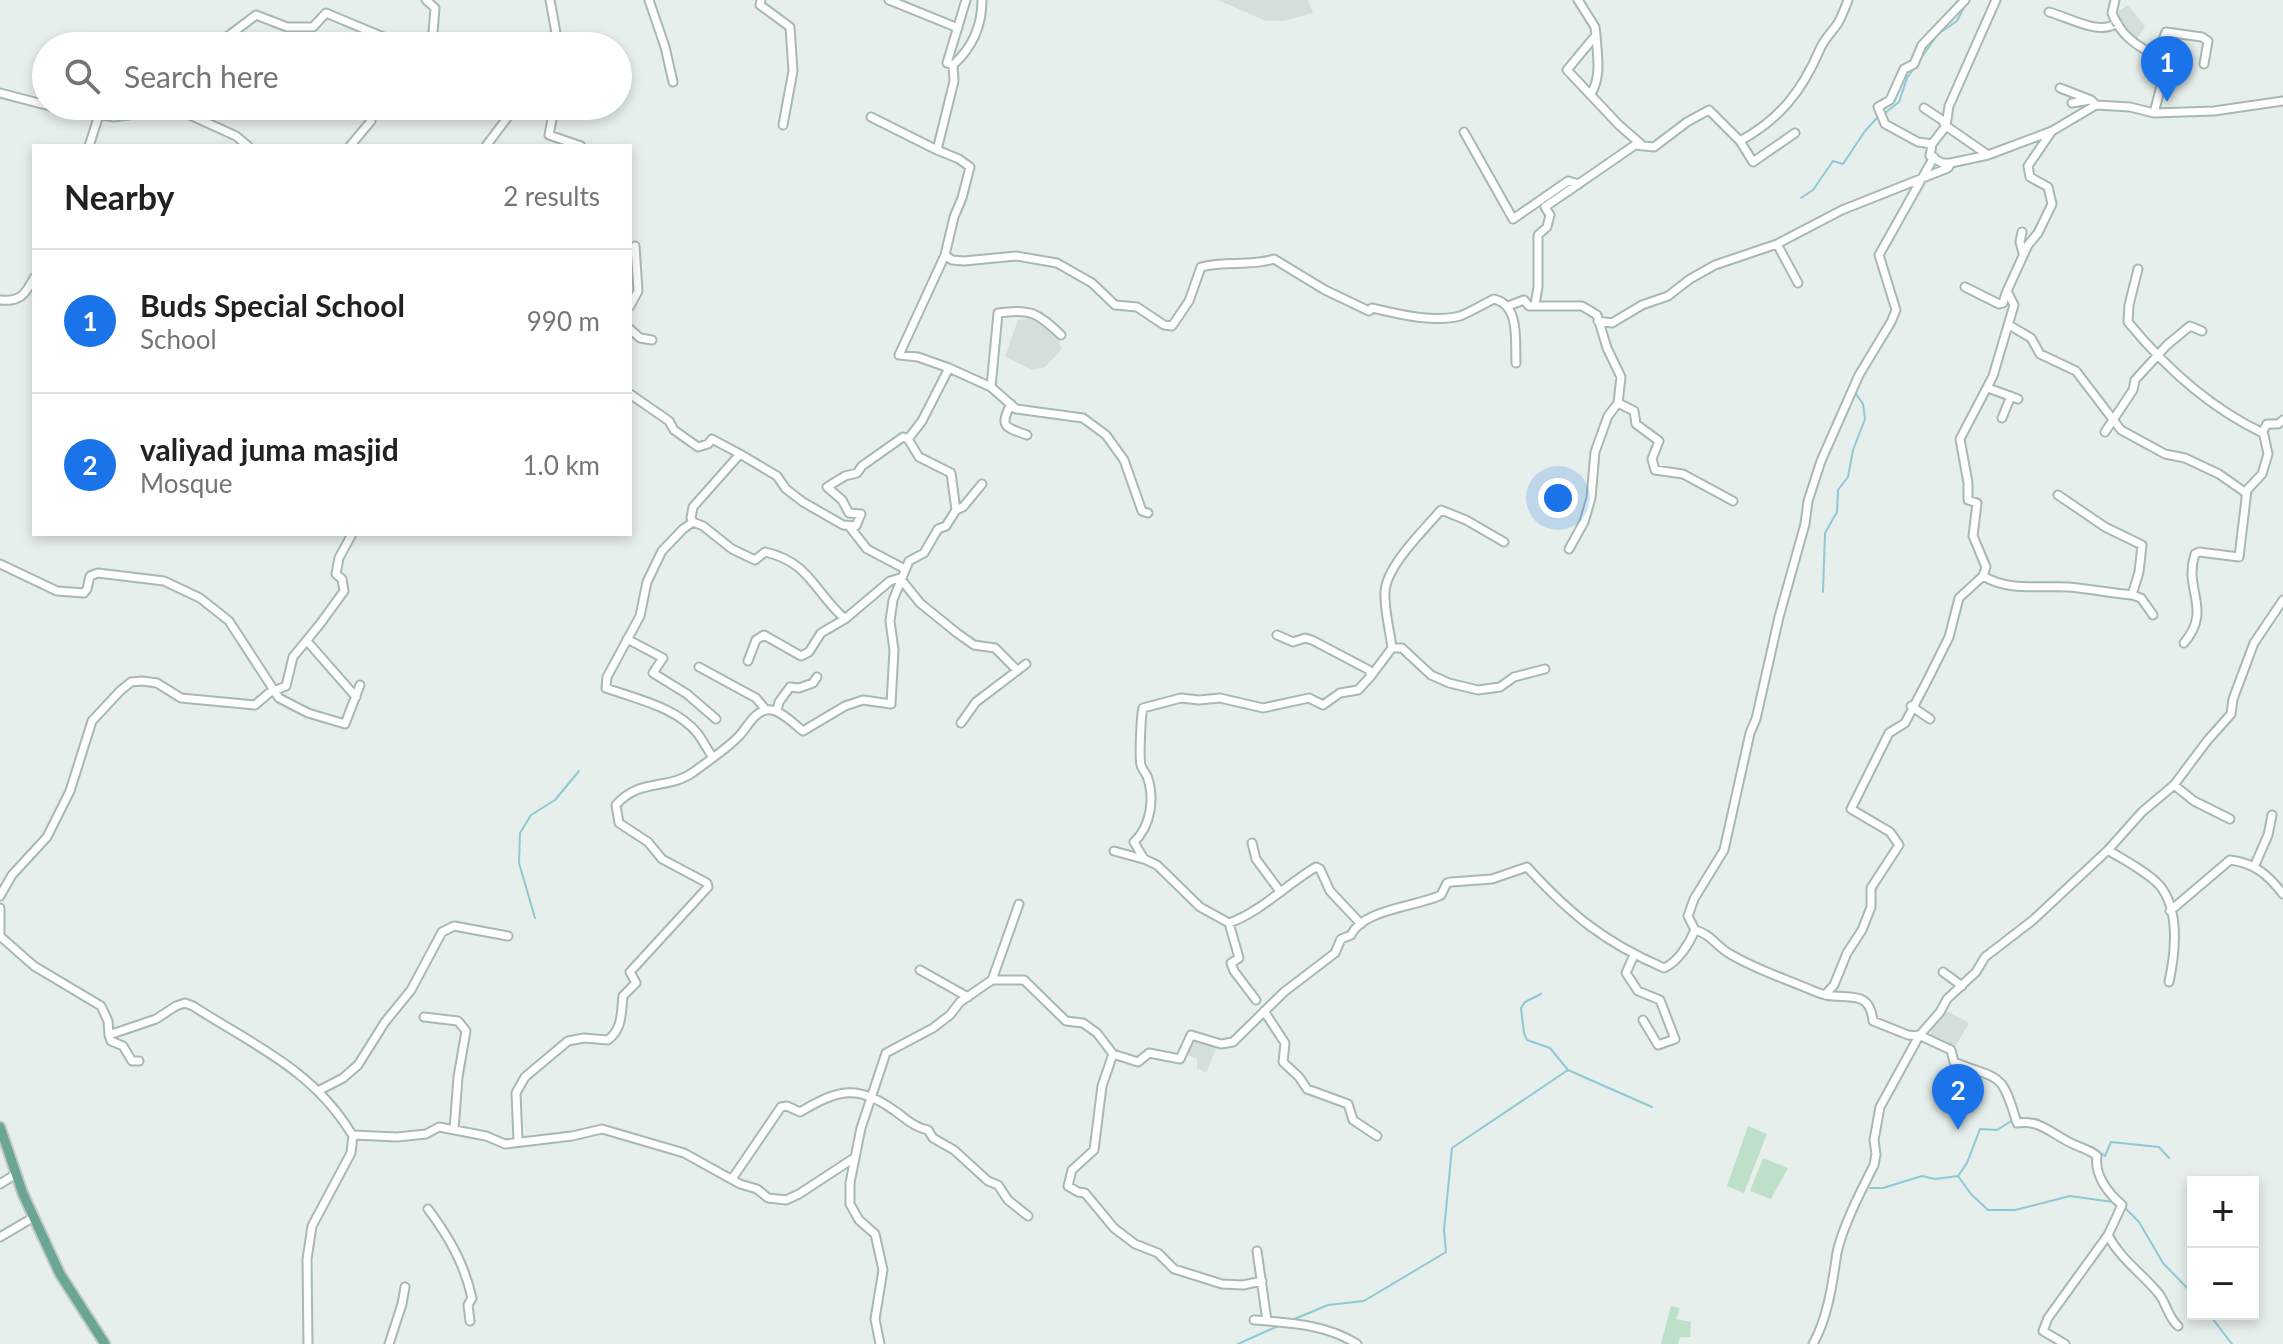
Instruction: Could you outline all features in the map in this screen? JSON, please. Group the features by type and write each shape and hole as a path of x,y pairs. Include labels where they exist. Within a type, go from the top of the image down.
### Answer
{"main road":[{"path":"0,1127 16,1174 60,1274 105,1344"}],"street":[{"path":"426,0 435,8 433,32"},
{"path":"550,0 556,32"},
{"path":"649,0 673,82"},
{"path":"761,0 760,5 790,27 793,71 783,125"},
{"path":"889,0 958,28"},
{"path":"953,65 947,63 966,0"},
{"path":"953,65 967,52 978,26 982,0"},
{"path":"1578,0 1595,27 1598,70 1597,83 1591,94"},
{"path":"1740,141 1769,124 1797,94 1812,69 1820,46 1839,21 1848,0"},
{"path":"1932,144 1918,142 1885,124 1878,107 1890,100 1904,69 1914,64 1922,45 1965,0"},
{"path":"1996,0 1949,106 1946,126 1932,144 1930,156 1942,163 1951,163 1988,155 2052,131 2093,103"},
{"path":"2115,0 2112,13 2117,23 2142,48 2163,60"},
{"path":"2049,12 2099,27 2111,28 2117,23"},
{"path":"234,32 256,15 287,27 313,27 326,13 371,32"},
{"path":"2154,113 2166,67 2162,42 2166,32 2202,37 2208,41 2204,64"},
{"path":"1596,35 1567,70 1644,147"},
{"path":"937,150 954,81 953,65"},
{"path":"2060,88 2093,103"},
{"path":"0,93 32,102"},
{"path":"2130,107 2131,97"},
{"path":"2072,103 2130,107 2154,113 2214,111 2283,101"},
{"path":"1924,108 1988,155"},
{"path":"1535,305 1538,235 1547,227 1550,215 1545,207 1635,145 1654,147 1709,110 1740,141 1753,162 1795,133"},
{"path":"871,117 970,167 945,255 899,355 918,357 991,387 1016,409 1083,418 1106,435 1124,460 1142,511 1148,513"},
{"path":"90,144 97,120"},
{"path":"201,120 236,136 246,144"},
{"path":"488,144 506,120"},
{"path":"552,120 549,135 575,144"},
{"path":"352,144 371,121"},
{"path":"1965,287 1999,304 2003,303 2023,254 2052,204 2048,187 2030,177 2028,166 2052,131"},
{"path":"1464,132 1513,219 1568,181 1579,184"},
{"path":"1934,157 1879,255 1896,310 1840,413 1808,501 1805,524 1750,733 1724,850 1694,899 1688,916 1695,930 1705,933 1732,956 1825,995 1856,998 1872,1009 1873,1021 1908,1035 1919,1035 1951,1050 1954,1062 2001,1080 2017,1123 2044,1126 2097,1156 2101,1179 2122,1205 2108,1235 2048,1318 2043,1331 2065,1344"},
{"path":"1598,321 1612,323 1642,305 1668,296 1715,265 1777,244 1842,210 1948,168 1951,163"},
{"path":"2022,232 2020,242 2023,254"},
{"path":"1777,244 1798,283"},
{"path":"632,302 638,291 635,246"},
{"path":"945,255 952,260 975,261 1016,256 1057,263 1092,283 1115,305 1137,307 1164,325 1172,326 1189,301 1201,267 1226,262 1246,265 1274,259 1325,290 1369,311 1372,308 1399,315 1448,317 1462,315 1494,299 1508,306 1514,326 1516,363"},
{"path":"2138,269 2128,322 2159,357 2208,400 2243,424 2263,433"},
{"path":"0,300 15,301 22,297 32,281"},
{"path":"1825,995 1834,985 1847,953 1862,930 1871,907 1871,888 1899,845 1890,832 1851,809 1889,733 1902,726 1949,637 1959,598 1983,576 1986,567 1973,536 1977,503 1968,500 1960,439 2001,357 2014,305 2007,291"},
{"path":"1508,306 1524,300 1529,306 1582,306 1597,315 1607,348 1614,358 1615,369 1621,377 1618,403 1608,416 1595,452 1591,498 1584,522 1569,549"},
{"path":"991,387 998,313 1039,314 1061,335"},
{"path":"2009,325 2031,338 2040,354 2076,371 2121,430 2165,454 2185,458 2219,474 2246,493"},
{"path":"2105,432 2133,390 2135,380 2167,345 2190,326 2202,331"},
{"path":"632,331 640,338 652,340"},
{"path":"908,439 922,421 949,368"},
{"path":"1988,388 2015,398 2002,418"},
{"path":"632,395 669,421 674,430 698,447 712,439 740,454 777,476 795,497 843,525 856,526 861,514 849,513 842,500 827,487 857,473 862,466 903,437 908,439 919,457 951,473 956,510"},
{"path":"1618,403 1634,411 1636,424 1659,441 1652,459 1655,470 1683,474 1733,501"},
{"path":"1011,404 1004,423 1008,428 1027,435"},
{"path":"2184,643 2193,633 2198,619 2193,589 2195,554 2239,557 2246,493 2262,474 2268,454 2263,433 2267,424 2278,424 2283,420"},
{"path":"693,522 693,507 740,454"},
{"path":"518,1141 516,1093 525,1077 568,1041 584,1038 608,1040 615,1035 624,1008 623,996 636,983 630,972 708,887 707,883 662,859 648,842 619,823 616,805 626,793 646,785 674,781 692,773 738,738 753,718 766,710 777,711 803,731 845,706 863,700 891,704 894,650 890,621 900,578 909,561 924,553 938,529 946,526 956,510 963,507 982,484"},
{"path":"2058,495 2105,527 2142,545 2132,595"},
{"path":"1146,860 1134,842 1143,833 1148,821 1151,799 1140,759 1139,718 1143,708 1181,698 1220,698 1263,708 1309,698 1323,705 1340,693 1358,690 1392,648 1384,591 1389,577 1406,551 1441,510 1466,520 1504,542"},
{"path":"693,522 703,526 732,549 755,560 765,552 798,564 833,609 845,619"},
{"path":"693,522 662,551 647,582 640,616 607,677 606,688 638,698 680,718 697,732 712,756"},
{"path":"849,526 867,549 905,569"},
{"path":"0,896 12,875 47,837 70,791 92,721 131,682 157,683 181,698 255,705 286,686 293,657 344,591 336,567 351,536"},
{"path":"0,564 57,591 84,593 90,576 98,573 164,581 182,588 229,621 279,698 308,713 345,724 360,685"},
{"path":"1983,576 1994,583 2024,588 2067,587 2132,595 2141,598 2153,615"},
{"path":"748,661 760,635 801,656 809,652 821,633 845,619 890,581 900,578"},
{"path":"900,578 920,603 957,633 974,645 995,648 1017,670"},
{"path":"1813,1344 1820,1333 1832,1288 1841,1239 1874,1165 1874,1140 1880,1107 1919,1035 1985,957 2033,920 2108,850 2142,812 2174,785 2231,714 2233,699 2254,643 2283,600"},
{"path":"1277,635 1293,642 1305,638 1312,640 1369,670 1371,676"},
{"path":"627,639 663,658 653,673 687,694 716,719"},
{"path":"307,641 356,697"},
{"path":"1392,648 1402,648 1431,675 1478,690 1500,687 1514,677 1545,669"},
{"path":"961,723 976,702 1026,664"},
{"path":"699,667 756,698 766,710"},
{"path":"777,711 779,702 790,687 799,688 813,683 817,677"},
{"path":"1911,706 1930,719"},
{"path":"2174,785 2194,801 2230,819"},
{"path":"2254,867 2268,835 2272,815"},
{"path":"1252,843 1256,859 1279,890"},
{"path":"2108,850 2163,889 2174,935 2174,959 2169,982"},
{"path":"1114,851 1157,865 1200,907 1229,923 1239,958 1231,963 1256,1000"},
{"path":"2170,911 2230,860 2244,862 2267,874 2283,894"},
{"path":"1229,923 1255,911 1279,890 1316,867 1320,869 1330,891 1361,924"},
{"path":"992,980 1024,980 1066,1021 1083,1023 1097,1033 1113,1054 1138,1062 1149,1053 1180,1059 1191,1035 1221,1044 1233,1042 1249,1024 1335,953 1341,939 1351,935 1355,928 1384,910 1424,903 1441,895 1447,883 1451,882 1492,879 1527,867 1591,929 1634,955 1664,968 1670,966 1685,949 1695,930"},
{"path":"880,1344 875,1319 883,1270 875,1234 859,1220 850,1204 854,1158 872,1095 886,1053 933,1028 992,980 1019,904"},
{"path":"0,908 0,935 34,966 101,1006 108,1021 111,1041 123,1046 132,1061 139,1061"},
{"path":"318,1091 343,1078 358,1065 385,1022 411,990 442,932 454,926 508,936"},
{"path":"1634,955 1626,973 1642,994 1660,1000 1675,1039 1658,1045 1643,1020"},
{"path":"920,970 968,997"},
{"path":"1943,972 1962,986"},
{"path":"109,1035 132,1029 185,1003 244,1035 318,1091 333,1105 351,1133"},
{"path":"1264,1011 1285,1043 1283,1062 1307,1089 1348,1104 1353,1120 1377,1136"},
{"path":"424,1017 458,1021 466,1031 458,1077 454,1130"},
{"path":"1113,1054 1102,1086 1094,1150 1072,1170 1068,1186 1085,1193 1114,1228 1135,1244 1158,1253 1174,1269 1222,1284 1262,1281"},
{"path":"732,1179 781,1107 787,1106 800,1112 830,1096 849,1093 872,1095 911,1126 928,1130 933,1138 954,1150 988,1181 998,1185 1008,1200 1028,1216"},
{"path":"308,1344 307,1259 312,1226 351,1153 353,1135 397,1137 426,1134 439,1127 486,1136 505,1144 602,1129 684,1153 757,1189 768,1198 786,1200 854,1158"},
{"path":"0,1184 16,1174"},
{"path":"428,1209 449,1237 466,1270 472,1298 468,1305 470,1321"},
{"path":"0,1237 34,1217"},
{"path":"2108,1235 2124,1258 2156,1291 2167,1306 2169,1318 2178,1326"},
{"path":"1257,1251 1267,1321"},
{"path":"389,1344 405,1287"},
{"path":"1254,1320 1318,1327 1357,1344"}],"shaded area":[{"path":"1218,0 1308,0 1313,13 1283,21 1266,21"},
{"path":"2128,5 2145,26 2137,39 2130,35 2114,14"},
{"path":"1032,318 1056,335 1062,349 1045,367 1032,370 1005,356 1018,320"},
{"path":"1943,1009 1969,1023 1954,1049 1929,1036"},
{"path":"1194,1037 1217,1047 1206,1073 1197,1068 1197,1059 1185,1054"}],"green space":[{"path":"1748,1126 1767,1134 1744,1193 1727,1186"},
{"path":"1763,1158 1788,1168 1771,1199 1750,1191"},
{"path":"1671,1306 1680,1308 1676,1319 1691,1322 1690,1337 1680,1337 1678,1344 1661,1344"}],"waterway":[{"path":"1885,113 1899,102 1907,78 1938,34 1957,21 1965,5"},
{"path":"1801,198 1813,190 1833,161 1843,164 1877,118"},
{"path":"1851,385 1889,318"},
{"path":"1823,592 1825,533 1837,512 1838,490 1848,477 1853,450 1865,419 1863,404 1854,391"},
{"path":"535,918 519,863 520,833 531,815 555,800 579,771"},
{"path":"1541,994 1525,1002 1521,1008 1527,1040 1550,1048 1568,1070 1652,1107"},
{"path":"1292,1320 1328,1305 1364,1301 1446,1252 1444,1230 1452,1148 1568,1070"},
{"path":"2019,1119 2037,1119 2068,1137"},
{"path":"1870,1188 1883,1188 1922,1176 1935,1179 1958,1176 1967,1163 1980,1129 1997,1130 2013,1120"},
{"path":"2073,1140 2105,1156 2111,1142 2159,1147 2169,1158"},
{"path":"1958,1176 1988,1210 2015,1210 2070,1196 2113,1202"},
{"path":"2125,1208 2139,1222 2163,1263 2187,1288"},
{"path":"2214,1320 2232,1344"},
{"path":"1238,1344 1278,1326"}],"place":[{"name":"Buds Special School","path":"2167,102"},
{"name":"valiyad juma masjid","path":"1958,1130"}]}
